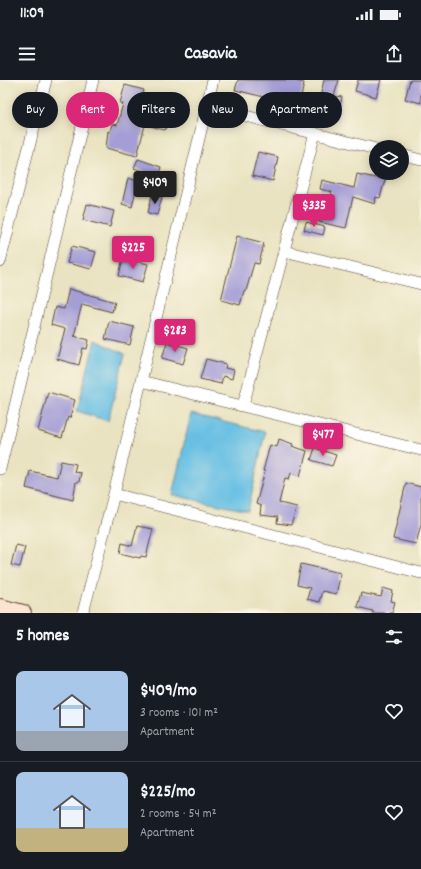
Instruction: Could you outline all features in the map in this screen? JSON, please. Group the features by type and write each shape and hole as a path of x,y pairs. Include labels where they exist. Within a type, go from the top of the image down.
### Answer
{"street":[{"path":"0,262 46,80"},
{"path":"0,469 93,80"},
{"path":"210,92 213,80"},
{"path":"248,116 369,147"},
{"path":"83,613 114,494 201,128"},
{"path":"243,406 315,133"},
{"path":"409,157 421,160"},
{"path":"284,251 421,284"},
{"path":"141,381 421,450"},
{"path":"114,494 421,573"},
{"path":"0,607 23,613"}],"water":[{"path":"95,340 125,354 108,421 77,411"},
{"path":"191,414 265,432 248,511 172,495"}],"building":[{"path":"238,80 292,80 304,83 302,92 256,92 256,95 235,90"},
{"path":"324,80 339,80 335,92 321,92"},
{"path":"358,80 381,80 376,97 355,91"},
{"path":"410,80 421,80 421,103 405,99"},
{"path":"125,85 144,90 144,92 127,92 127,128 144,128 137,156 106,148 108,131 110,132 111,128 119,128 119,118 123,104 120,103"},
{"path":"258,152 278,157 273,181 252,176"},
{"path":"138,159 161,167 158,177 134,168"},
{"path":"357,174 369,177 369,180 385,180 380,198 376,197 375,204 353,197 346,228 319,222 321,212 327,214 332,192 320,189 322,180 354,188"},
{"path":"128,178 138,181 132,207 122,204"},
{"path":"152,195 162,197 157,215 148,213"},
{"path":"87,204 114,211 110,227 83,220"},
{"path":"306,222 325,227 323,235 304,230"},
{"path":"237,236 264,243 259,264 254,263 246,291 244,291 240,305 221,300"},
{"path":"72,246 96,252 91,269 67,263"},
{"path":"123,258 148,264 143,282 119,276"},
{"path":"69,289 115,302 112,312 82,304 74,336 89,340 87,349 83,348 79,365 57,359 65,329 51,325 55,307 64,309"},
{"path":"109,321 134,327 130,345 105,339"},
{"path":"167,342 188,348 183,364 162,358"},
{"path":"206,359 226,364 225,368 234,370 232,379 223,376 221,384 200,379"},
{"path":"48,392 75,400 62,438 38,431"},
{"path":"279,439 293,444 292,446 307,451 300,476 291,473 289,479 285,478 279,503 297,507 291,525 277,523 278,517 260,515 261,506 256,504 270,445 277,447"},
{"path":"315,448 336,455 332,466 311,460"},
{"path":"61,461 76,464 74,472 81,473 79,482 76,482 73,500 26,488 30,471 57,477"},
{"path":"406,483 421,487 421,524 416,544 393,539"},
{"path":"137,526 153,529 146,557 141,556 140,558 120,553 122,543 132,546"},
{"path":"16,545 25,547 20,567 11,565"},
{"path":"301,564 341,573 336,594 322,591 319,602 307,599 310,588 297,585"},
{"path":"383,588 393,591 391,601 395,602 392,613 372,613 373,611 357,607 361,593 381,597"}]}
